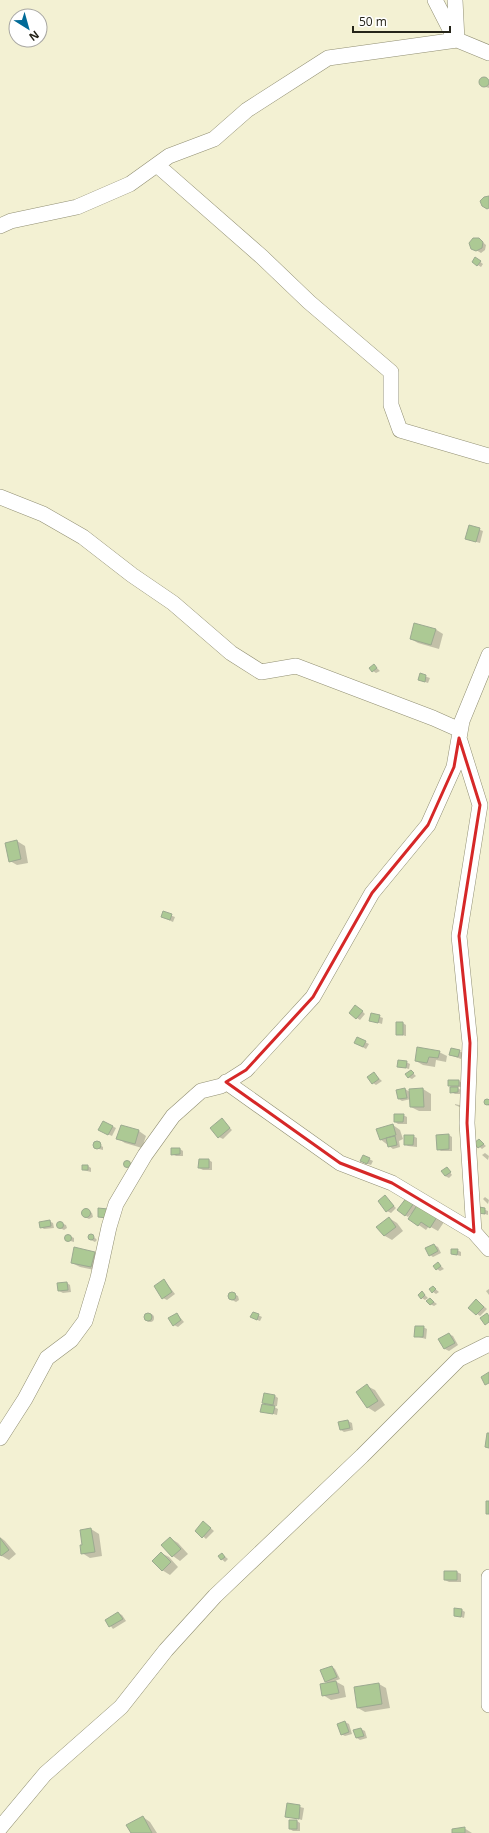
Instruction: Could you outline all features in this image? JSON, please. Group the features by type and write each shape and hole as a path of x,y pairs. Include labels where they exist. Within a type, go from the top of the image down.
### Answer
{"street":[{"path":"435,0 455,39 489,53"},
{"path":"455,0 457,40"},
{"path":"0,226 11,222 77,207 130,184 169,156 214,139 247,110 328,58 457,40"},
{"path":"157,165 256,252 309,302 391,372 391,405 400,430 489,456"},
{"path":"0,497 43,514 83,537 132,575 173,603 231,653 261,672 296,666 433,718 460,734 480,805 459,936 470,1043 467,1122 474,1232"},
{"path":"0,1438 25,1399 47,1358 71,1340 85,1321 98,1278 108,1227 116,1204 145,1155 173,1116 201,1091 221,1086 246,1070 313,997 372,893 428,825 454,767 462,721 489,655"},
{"path":"226,1082 340,1163 392,1183 474,1232 489,1249"},
{"path":"0,1828 45,1774 121,1707 166,1650 215,1596 362,1456 459,1359 489,1344"},
{"path":"489,1577 489,1705"}],"highlighted area":[{"path":"459,738 480,805 459,936 470,1043 467,1123 474,1232 392,1183 340,1163 226,1082 246,1070 313,997 372,893 428,825 454,767"}],"building":[{"path":"482,77 486,77 489,82 486,87 482,87 479,84 479,80"},
{"path":"489,196 489,208 487,209 482,206 480,201 484,197"},
{"path":"473,238 479,238 483,242 482,248 476,251 471,249 469,243"},
{"path":"475,257 481,261 477,266 472,262"},
{"path":"469,525 480,528 476,542 465,539"},
{"path":"414,623 436,629 431,645 410,639"},
{"path":"374,664 377,668 372,672 369,668"},
{"path":"420,673 426,675 425,682 418,680"},
{"path":"17,840 21,859 9,862 5,843"},
{"path":"163,911 172,914 170,920 161,917"},
{"path":"355,1005 363,1011 356,1019 349,1013"},
{"path":"371,1013 380,1015 378,1023 369,1021"},
{"path":"396,1022 403,1022 403,1035 396,1035"},
{"path":"357,1037 366,1041 363,1047 354,1043"},
{"path":"417,1047 440,1051 438,1058 429,1057 427,1063 415,1061"},
{"path":"451,1048 460,1050 458,1057 449,1055"},
{"path":"398,1060 407,1061 406,1068 397,1067"},
{"path":"411,1070 414,1073 408,1078 405,1074"},
{"path":"374,1072 379,1079 372,1084 367,1077"},
{"path":"448,1080 459,1080 459,1086 448,1086"},
{"path":"450,1087 458,1087 458,1092 450,1093"},
{"path":"405,1088 407,1098 398,1099 396,1090"},
{"path":"423,1088 424,1107 410,1107 409,1089"},
{"path":"487,1099 490,1102 487,1105 484,1102"},
{"path":"394,1114 404,1114 403,1122 394,1122"},
{"path":"222,1118 230,1128 218,1138 210,1128"},
{"path":"103,1121 113,1126 108,1135 98,1130"},
{"path":"393,1124 396,1135 380,1140 376,1129"},
{"path":"121,1125 139,1130 135,1144 116,1139"},
{"path":"449,1134 449,1149 437,1150 436,1135"},
{"path":"404,1135 414,1135 413,1145 404,1145"},
{"path":"395,1136 397,1145 388,1147 386,1138"},
{"path":"479,1139 484,1144 478,1148 474,1143"},
{"path":"97,1141 100,1142 100,1148 97,1149 94,1148 93,1145 94,1142"},
{"path":"171,1148 180,1148 180,1154 171,1155"},
{"path":"363,1155 370,1158 367,1164 360,1161"},
{"path":"199,1159 209,1159 209,1168 198,1168"},
{"path":"127,1160 130,1161 130,1167 127,1168 124,1167 123,1164 124,1161"},
{"path":"82,1165 88,1165 88,1170 82,1170"},
{"path":"447,1167 451,1172 445,1176 441,1171"},
{"path":"385,1195 394,1206 386,1212 378,1201"},
{"path":"407,1197 414,1203 405,1216 397,1210"},
{"path":"418,1204 437,1217 430,1228 421,1222 418,1226 408,1219"},
{"path":"479,1207 485,1208 485,1214 478,1213"},
{"path":"86,1208 91,1213 86,1218 81,1213"},
{"path":"98,1208 108,1209 107,1218 98,1217"},
{"path":"389,1217 396,1227 384,1236 376,1227"},
{"path":"50,1220 51,1226 40,1228 39,1222"},
{"path":"60,1221 63,1222 63,1228 60,1229 57,1228 56,1225 57,1222"},
{"path":"91,1234 94,1237 91,1240 88,1237"},
{"path":"68,1235 71,1238 68,1241 65,1238"},
{"path":"434,1244 438,1251 429,1256 425,1248"},
{"path":"74,1247 95,1252 91,1267 71,1263"},
{"path":"451,1249 458,1249 457,1255 451,1254"},
{"path":"438,1262 441,1266 436,1270 433,1266"},
{"path":"164,1279 172,1292 162,1299 154,1286"},
{"path":"67,1282 68,1290 58,1291 57,1283"},
{"path":"433,1286 436,1289 432,1293 429,1289"},
{"path":"422,1291 425,1295 421,1299 418,1295"},
{"path":"230,1292 234,1292 236,1296 234,1300 230,1300 228,1298 228,1294"},
{"path":"430,1298 434,1302 430,1305 426,1301"},
{"path":"476,1299 484,1307 476,1315 468,1308"},
{"path":"253,1312 259,1314 257,1320 250,1317"},
{"path":"148,1313 151,1314 151,1320 148,1321 145,1320 144,1317 145,1314"},
{"path":"177,1313 181,1320 173,1326 168,1318"},
{"path":"487,1313 489,1316 489,1322 485,1325 480,1318"},
{"path":"415,1326 424,1326 423,1337 414,1337"},
{"path":"449,1333 455,1343 444,1349 438,1339"},
{"path":"489,1372 489,1383 485,1385 481,1377"},
{"path":"367,1384 378,1401 367,1408 356,1392"},
{"path":"264,1393 275,1395 273,1405 262,1403"},
{"path":"262,1404 275,1406 273,1414 260,1412"},
{"path":"348,1420 350,1428 340,1430 338,1422"},
{"path":"487,1433 489,1433 489,1448 485,1447"},
{"path":"486,1501 489,1501 489,1514 486,1514"},
{"path":"203,1521 211,1528 202,1538 195,1531"},
{"path":"91,1528 95,1552 81,1554 80,1545 82,1545 80,1530"},
{"path":"170,1537 181,1549 172,1557 161,1545"},
{"path":"0,1538 9,1550 1,1556 0,1554"},
{"path":"161,1552 171,1562 162,1571 152,1561"},
{"path":"222,1553 225,1557 221,1560 218,1556"},
{"path":"444,1571 457,1571 457,1580 444,1580"},
{"path":"454,1608 462,1609 461,1617 454,1616"},
{"path":"118,1612 123,1619 109,1627 105,1620"},
{"path":"332,1666 337,1677 325,1682 320,1670"},
{"path":"336,1681 339,1693 322,1696 320,1684"},
{"path":"379,1683 382,1704 357,1708 354,1687"},
{"path":"345,1721 349,1732 341,1735 337,1724"},
{"path":"361,1728 364,1736 356,1738 353,1730"},
{"path":"287,1803 300,1805 299,1819 285,1817"},
{"path":"143,1816 152,1833 131,1833 126,1825"},
{"path":"289,1820 297,1820 297,1829 289,1829"},
{"path":"465,1827 465,1833 452,1833 452,1829"}]}
